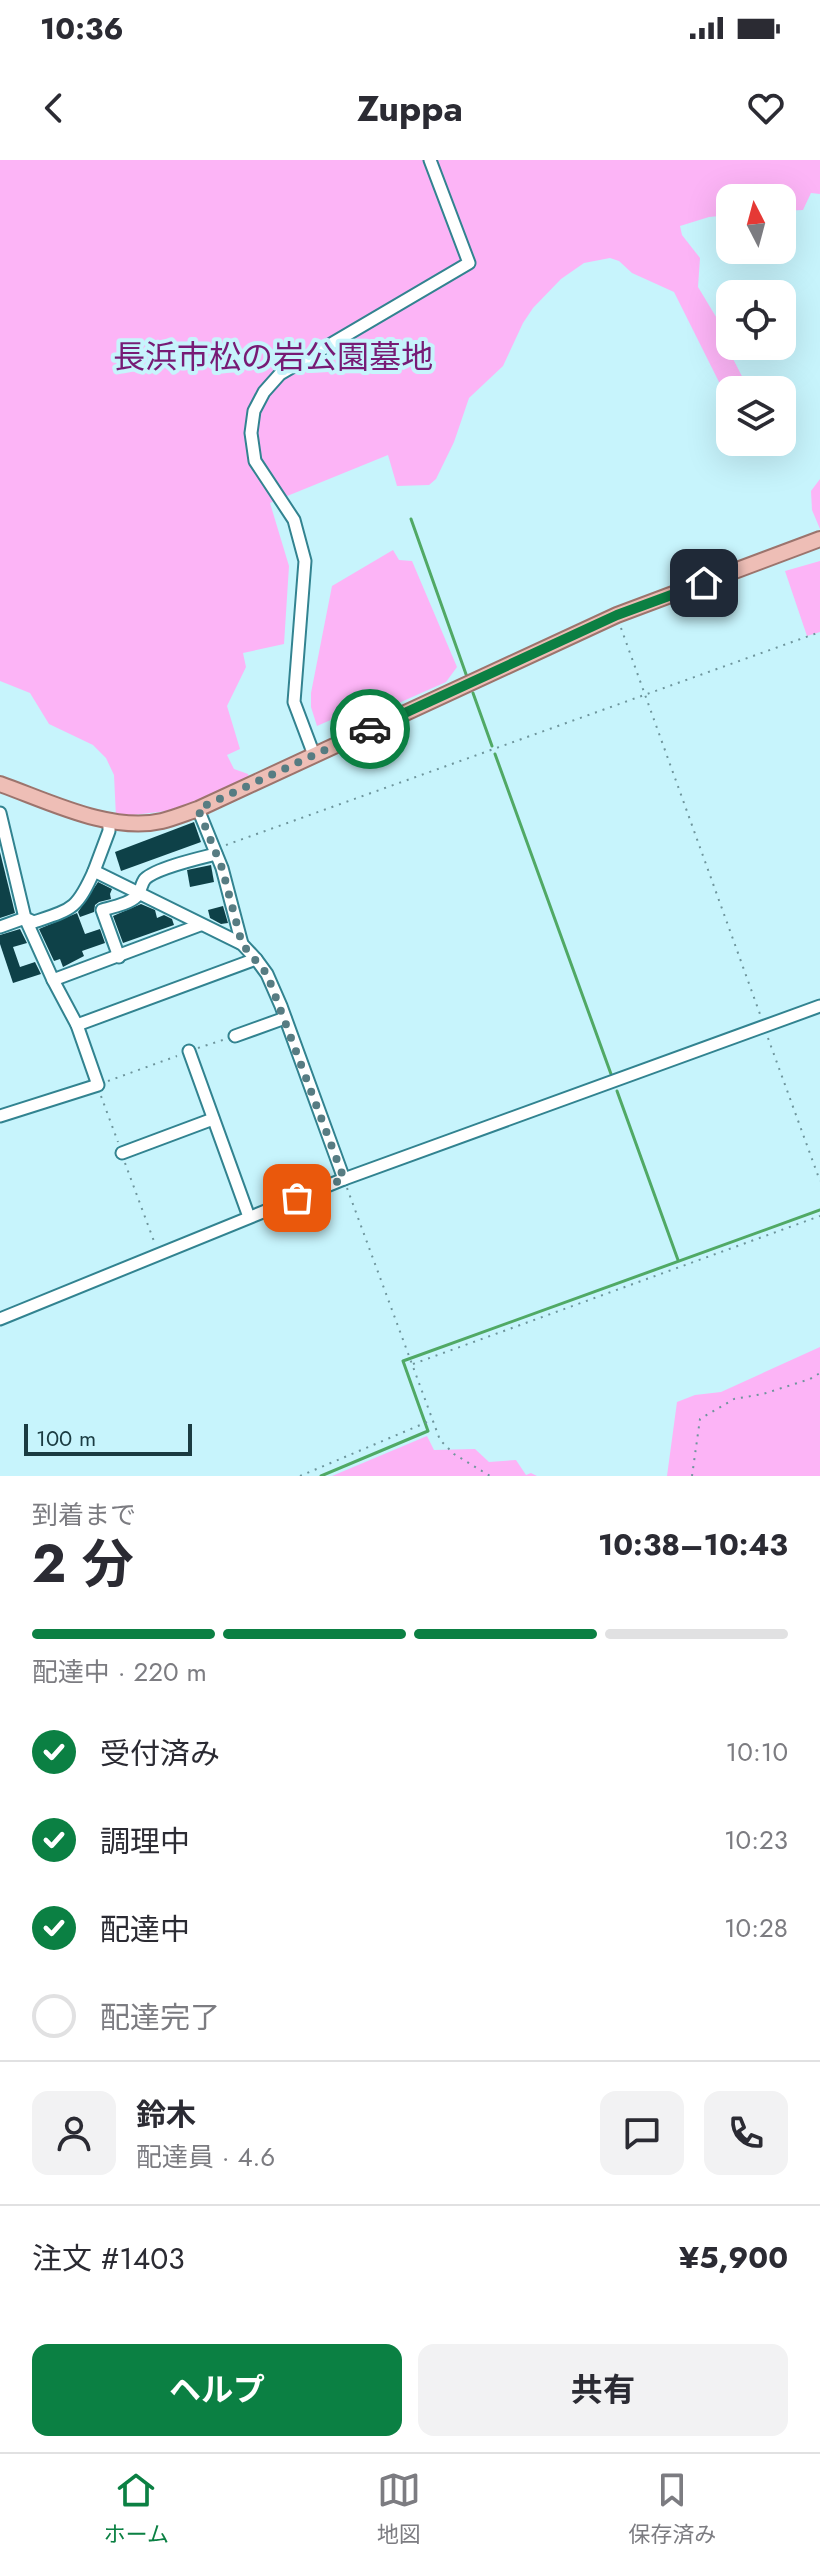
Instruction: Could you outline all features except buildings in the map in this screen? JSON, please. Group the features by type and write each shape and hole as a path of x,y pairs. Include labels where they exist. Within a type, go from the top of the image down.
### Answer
{"main road":[{"path":"0,784 109,822 160,822 198,809 617,615 820,539"}],"street":[{"path":"314,755 294,702 305,561 294,520 255,461 251,433 254,411 264,392 280,374 469,263 430,160"},
{"path":"198,809 222,868 242,944"},
{"path":"0,813 25,918 77,1025 98,1085 0,1116"},
{"path":"0,927 25,918 34,922 67,911 82,897 109,831 109,822"},
{"path":"119,957 102,910 132,900 139,894 144,880 151,876 215,852"},
{"path":"94,871 242,944 256,959 267,974 285,1018 344,1179"},
{"path":"53,980 200,925"},
{"path":"77,1025 256,959"},
{"path":"0,1319 344,1179 820,1006"},
{"path":"235,1036 285,1018"},
{"path":"189,1051 249,1217"},
{"path":"122,1153 213,1119"}],"path":[{"path":"617,615 820,1181"},
{"path":"215,852 820,632"},
{"path":"159,1253 98,1085 235,1036"},
{"path":"344,1179 440,1440 454,1454 490,1476"},
{"path":"413,1364 820,1216"},
{"path":"692,1476 700,1419 734,1399 763,1394 820,1373"},
{"path":"300,1476 433,1420"}],"green space":[{"name":"長浜市松の岩公園墓地","path":"0,160 820,160 820,194 811,193 803,210 796,210 796,184 716,184 716,216 680,226 682,235 700,258 698,287 716,317 716,360 734,360 742,376 716,376 674,292 632,273 619,261 610,258 584,263 561,279 533,308 503,366 469,398 454,442 436,479 429,485 397,486 388,455 270,503 289,566 284,644 243,653 246,667 227,706 240,749 227,755 234,769 248,774 249,778 220,793 167,811 116,817 114,775 106,758 93,745 49,724 30,693 0,681"},
{"path":"820,479 820,529 812,510 811,491"},
{"path":"393,550 399,560 412,561 457,667 446,682 347,726 342,715 317,726 311,707 311,693 332,586"},
{"path":"820,561 820,632 807,636 785,571"},
{"path":"820,1347 820,1476 667,1476 677,1402 695,1395 721,1392"},
{"path":"427,1436 434,1450 475,1449 489,1462 516,1460 526,1475 531,1473 537,1476 332,1476"}],"waterway":[{"path":"411,519 467,677"},
{"path":"473,693 492,746"},
{"path":"495,754 611,1074"},
{"path":"617,1091 678,1260"},
{"path":"321,1476 428,1431 403,1361 820,1210"}],"way so far":[{"path":"297,1198 344,1179 281,1006 267,974 242,944 222,868 198,809 370,729"}],"route":[{"path":"370,729 617,615 704,583"}]}
